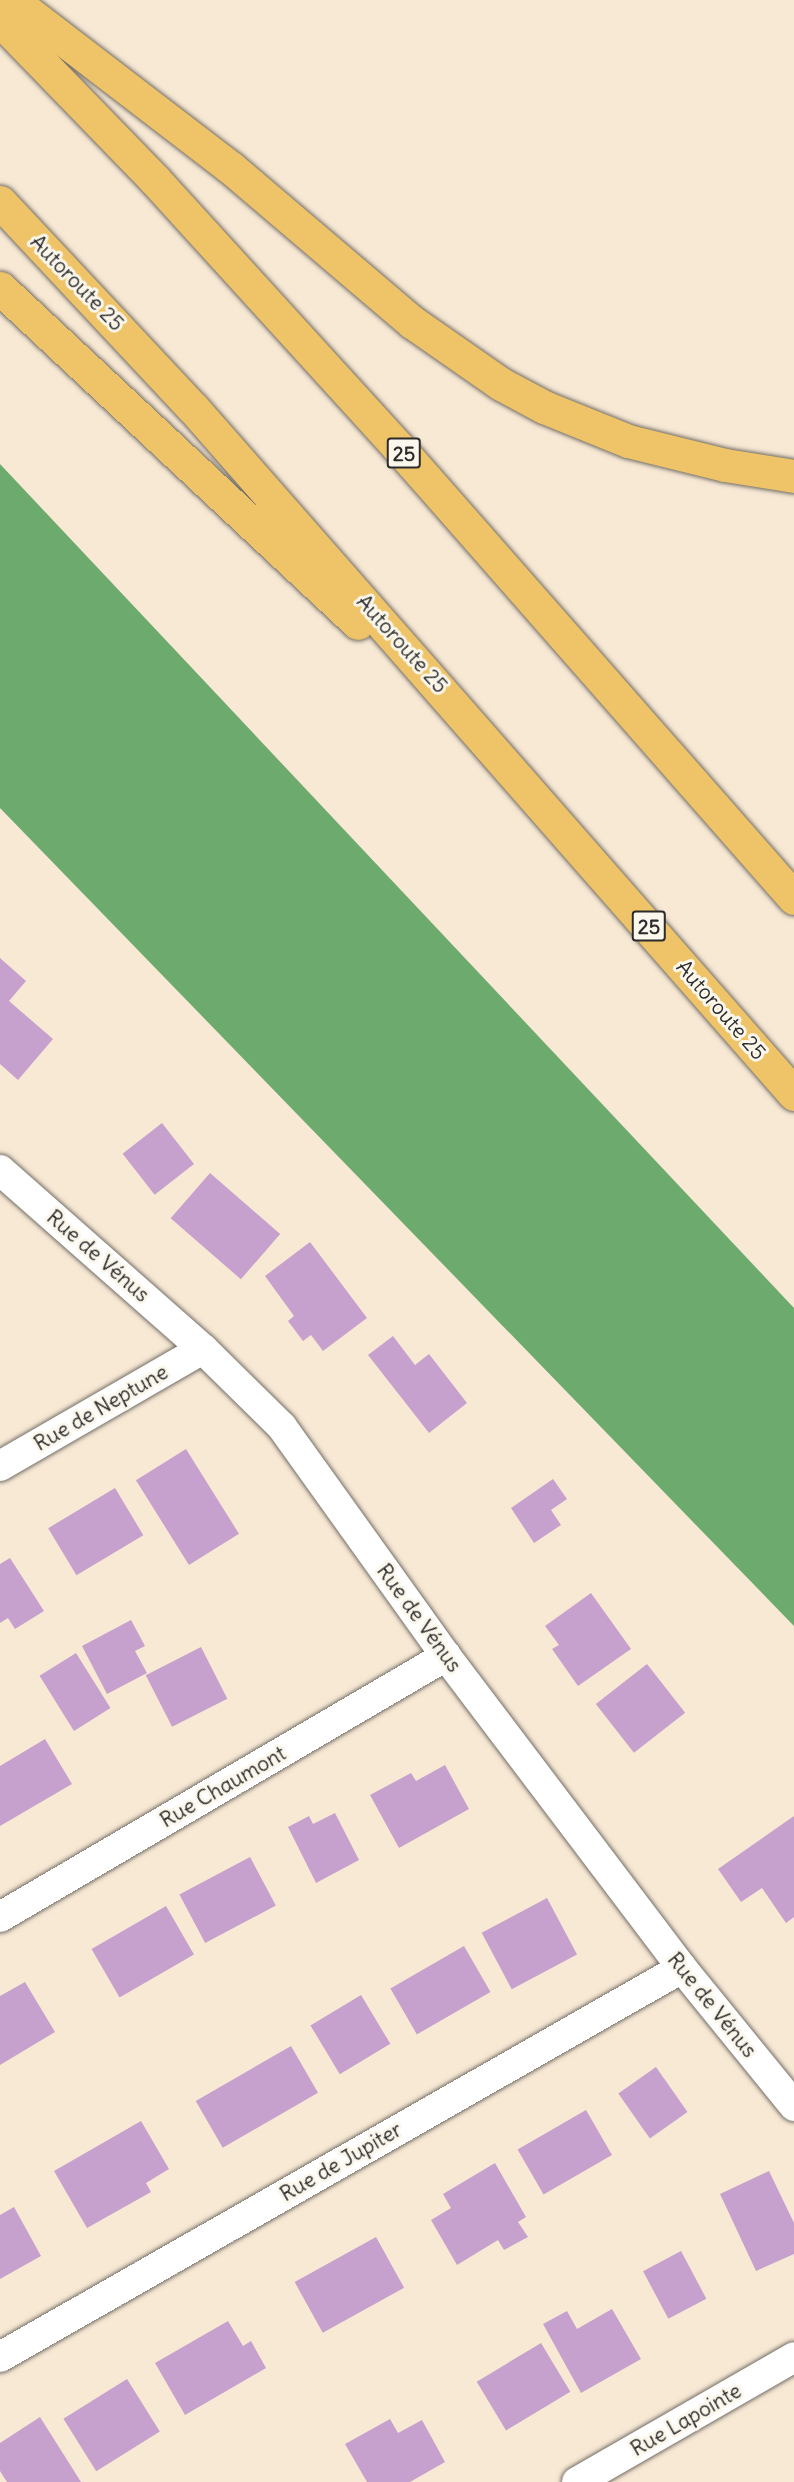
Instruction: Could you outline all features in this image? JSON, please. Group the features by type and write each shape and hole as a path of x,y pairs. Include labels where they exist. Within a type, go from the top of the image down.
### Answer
{"highway":[{"path":"12,0 231,168 412,322 501,384 544,407 628,441 725,465 794,476"},
{"name":"25","path":"0,20 155,180 391,438 794,898"},
{"name":"Autoroute 25","path":"0,202 193,408 504,758 794,1094"},
{"path":"0,288 504,758"}],"street":[{"name":"Rue de Vénus","path":"0,1170 203,1349 282,1428 446,1656 682,1968 794,2106"},
{"name":"Rue de Neptune","path":"0,1466 203,1349"},
{"name":"Rue Chaumont","path":"0,1917 446,1656"},
{"name":"Rue de Jupiter","path":"0,2357 682,1968"},
{"name":"Rue Lapointe","path":"577,2482 794,2357"}],"green space":[{"path":"0,464 794,1308 794,1626 0,808"}],"building":[{"path":"0,958 26,981 9,1001 53,1039 18,1080 0,1064"},
{"path":"162,1123 194,1164 155,1195 123,1154"},
{"path":"210,1173 280,1234 241,1279 171,1218"},
{"path":"310,1242 367,1318 323,1351 311,1335 303,1341 288,1321 294,1316 265,1276"},
{"path":"393,1336 415,1365 429,1354 467,1403 429,1433 368,1355"},
{"path":"186,1449 239,1534 189,1565 136,1480"},
{"path":"553,1479 567,1499 551,1510 561,1525 534,1543 511,1508"},
{"path":"115,1488 143,1535 76,1575 48,1528"},
{"path":"10,1558 44,1611 15,1629 8,1618 0,1623 0,1564"},
{"path":"591,1593 631,1649 578,1686 552,1649 559,1645 545,1626"},
{"path":"131,1620 145,1646 135,1651 147,1673 107,1694 82,1646"},
{"path":"201,1647 227,1699 172,1727 146,1675"},
{"path":"76,1653 110,1708 74,1731 40,1676"},
{"path":"647,1664 685,1713 634,1753 596,1704"},
{"path":"45,1739 72,1784 0,1826 0,1766"},
{"path":"445,1765 469,1809 399,1848 370,1795 411,1773 416,1781"},
{"path":"335,1813 359,1860 316,1883 288,1827 309,1816 313,1824"},
{"path":"794,1816 794,1917 786,1923 762,1888 741,1902 718,1869"},
{"path":"250,1857 276,1906 205,1943 179,1895"},
{"path":"547,1898 577,1955 512,1989 482,1933"},
{"path":"166,1906 194,1954 120,1997 92,1949"},
{"path":"464,1946 490,1992 417,2034 390,1989"},
{"path":"25,1982 55,2032 0,2065 0,1996"},
{"path":"361,1995 390,2044 340,2074 310,2025"},
{"path":"291,2046 318,2093 223,2148 196,2101"},
{"path":"656,2067 688,2112 650,2138 618,2093"},
{"path":"586,2110 612,2155 544,2195 518,2150"},
{"path":"141,2121 169,2169 146,2183 151,2192 87,2228 54,2171"},
{"path":"495,2163 526,2217 518,2222 528,2237 504,2250 498,2240 457,2265 431,2220 451,2208 443,2194"},
{"path":"769,2171 794,2223 794,2254 756,2271 720,2194"},
{"path":"14,2207 41,2256 0,2279 0,2215"},
{"path":"376,2237 404,2288 323,2333 295,2282"},
{"path":"681,2251 706,2299 668,2319 643,2271"},
{"path":"612,2309 641,2359 581,2393 543,2324 567,2311 577,2329"},
{"path":"228,2321 243,2346 251,2341 266,2368 185,2415 155,2363"},
{"path":"541,2343 570,2392 506,2430 477,2382"},
{"path":"127,2379 160,2432 96,2471 63,2419"},
{"path":"40,2417 81,2482 7,2482 0,2471 0,2443"},
{"path":"390,2419 398,2433 422,2420 445,2462 410,2482 367,2482 345,2444"}]}
